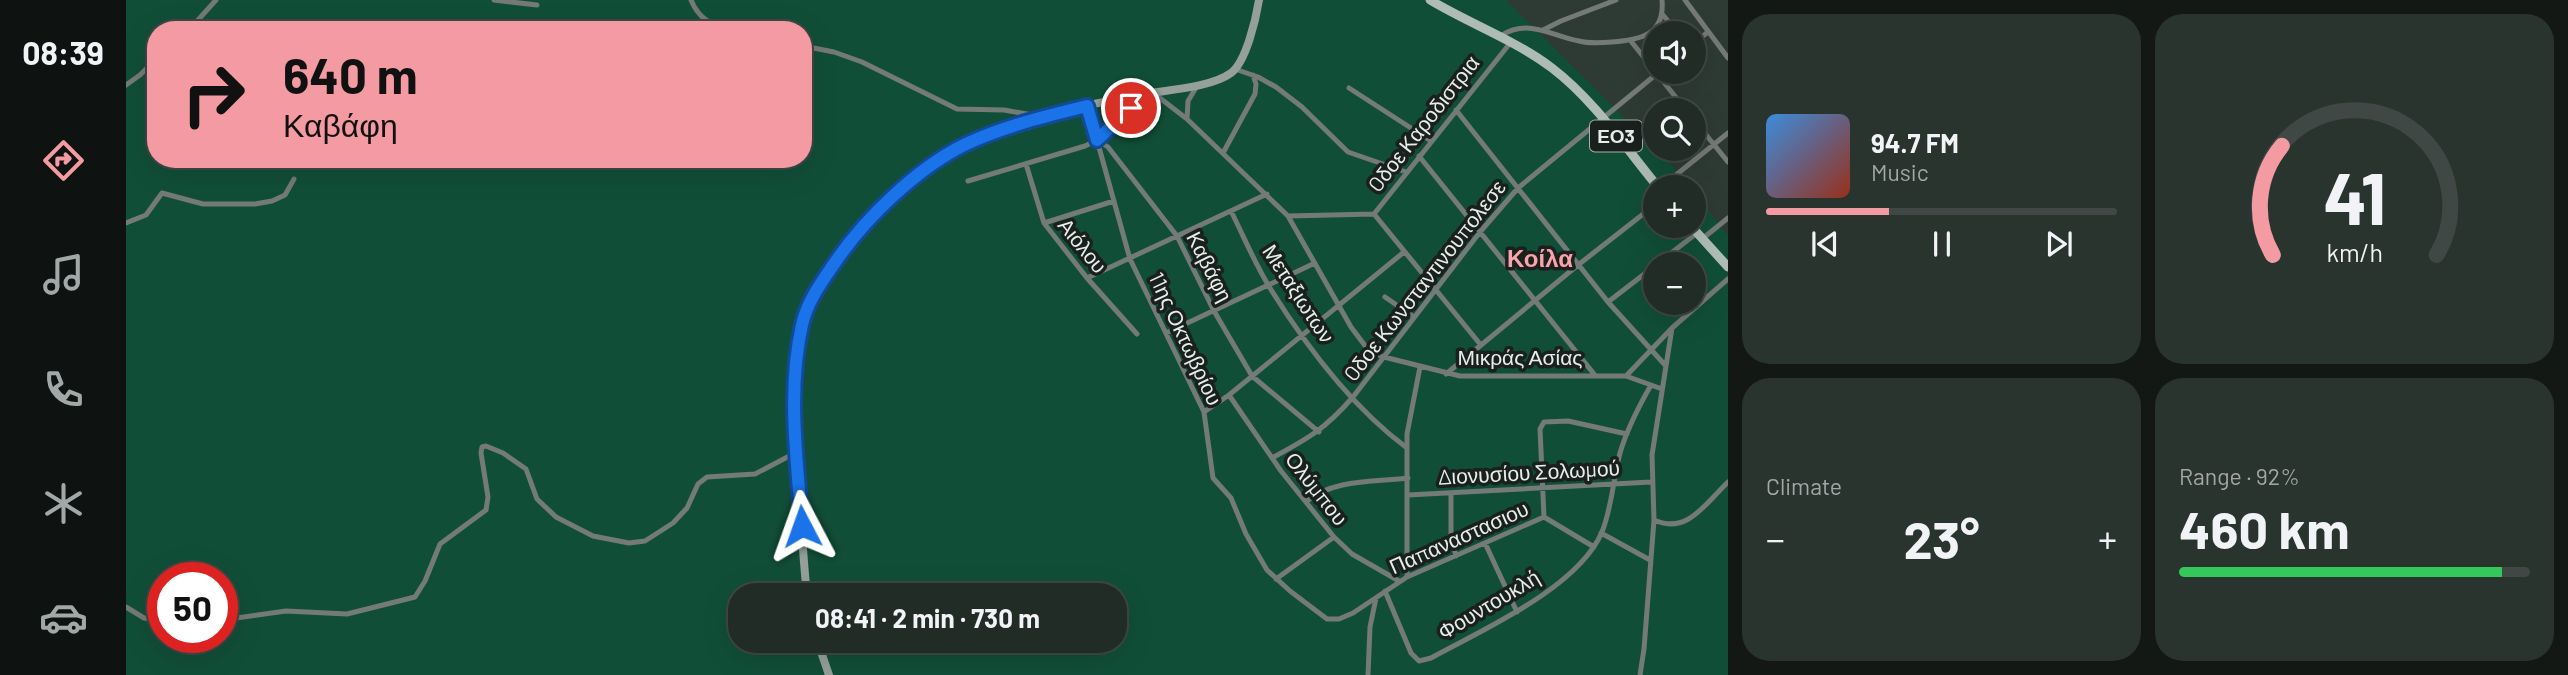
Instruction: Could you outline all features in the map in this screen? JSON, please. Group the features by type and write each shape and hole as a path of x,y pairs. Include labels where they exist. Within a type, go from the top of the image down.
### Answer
{"main road":[{"path":"806,583 796,452 795,388 801,327 816,292 852,238 889,201 950,153 993,133 1087,106 1219,79 1235,69 1242,58 1259,0"},
{"name":"ΕΟ3","path":"1430,0 1511,42 1567,81 1650,175"},
{"path":"1702,238 1728,267"},
{"path":"821,653 829,675"}],"street":[{"path":"197,21 216,0"},
{"path":"494,0 537,5"},
{"path":"1543,30 1616,0"},
{"path":"1662,0 1663,15 1668,21"},
{"path":"1685,0 1728,58"},
{"path":"692,2 706,21"},
{"path":"1499,37 1515,29 1543,30 1582,42 1630,40 1649,34 1663,15"},
{"path":"1630,40 1643,55"},
{"name":"Oδοε Καροδιστρια","path":"1288,216 1374,214 1511,42"},
{"path":"812,48 862,62 957,109 1004,110 1042,117"},
{"path":"126,85 147,67"},
{"path":"1235,69 1276,87 1302,107 1348,152 1406,172"},
{"path":"1223,153 1255,94 1253,75"},
{"path":"1187,118 1188,101 1198,84"},
{"name":"Oδοε Κωνσταντινουπολεσε","path":"1272,458 1319,432 1353,397 1479,232 1518,188 1645,84"},
{"path":"1666,84 1677,98"},
{"path":"1349,88 1431,141"},
{"path":"968,181 1085,146 1097,140 1150,92 1187,118 1288,216"},
{"name":"Καβάφη","path":"1087,106 1097,140 1108,147 1177,236 1214,311 1252,376 1319,432"},
{"path":"1456,110 1608,302 1665,365"},
{"path":"1675,175 1728,133"},
{"path":"1706,135 1728,162"},
{"name":"11ης Οκτωβρίου","path":"1097,140 1130,259 1204,412 1213,478 1231,498 1251,543 1276,579 1327,619 1334,620 1353,613"},
{"path":"1419,156 1594,374"},
{"name":"Αιόλου","path":"1026,164 1044,223 1087,278 1137,334"},
{"path":"126,223 146,215 162,193 202,204 256,204 285,195 294,179"},
{"path":"1087,278 1267,194"},
{"path":"1044,223 1114,201"},
{"name":"Μεταξιωτων","path":"1231,211 1269,286 1301,335 1353,397 1386,431 1407,447"},
{"path":"1374,214 1480,344"},
{"path":"1446,374 1643,214"},
{"name":"Μικράς Ασίας","path":"1288,216 1363,345 1384,358 1446,374 1495,378 1594,374 1626,376 1662,389"},
{"path":"1706,229 1728,218"},
{"path":"1673,252 1691,238"},
{"path":"1204,412 1229,395 1404,253"},
{"path":"1166,333 1315,263"},
{"path":"1608,302 1643,275"},
{"path":"1626,376 1672,328 1728,279"},
{"path":"1385,296 1414,317"},
{"path":"1640,675 1654,520 1651,455 1672,328"},
{"path":"1407,577 1409,414 1420,367"},
{"name":"Φουντουκλή","path":"1385,591 1411,653 1419,661 1431,658 1517,612 1561,580 1594,547 1601,533 1615,485 1620,454 1651,385"},
{"name":"Ολύμπου","path":"1229,395 1272,458 1334,537 1353,554 1399,581"},
{"path":"1594,547 1544,517 1545,488 1540,429 1546,421 1568,421 1627,434"},
{"path":"238,618 286,611 347,614 415,597 425,581 440,544 486,510 488,498 482,447 503,453 523,466 537,499 556,517 593,536 629,542 645,541 673,523 687,508 698,484 707,477 755,474 796,452"},
{"path":"1306,502 1320,491 1335,487 1408,478"},
{"name":"Διονυσίου Σολωμού","path":"1408,495 1651,482"},
{"path":"1654,520 1668,525 1685,523 1728,482"},
{"path":"1451,493 1451,536 1456,556"},
{"name":"Παπαναστασιου","path":"1353,613 1399,581 1544,517"},
{"path":"1601,533 1650,559"},
{"path":"1276,579 1334,537"},
{"path":"1485,543 1517,612"},
{"path":"1368,675 1370,627 1376,598"},
{"path":"126,607 147,618"}],"green space":[{"path":"126,0 1506,0 1643,136 1643,161 1668,161 1680,175 1643,175 1643,238 1706,238 1706,208 1728,235 1728,675 126,675"}],"district":[{"name":"Κοίλα","path":"1540,259"}],"route":[{"path":"802,526 794,426 801,327 810,302 852,238 880,208 905,187 932,165 964,145 1016,124 1087,106 1097,140 1131,108"}]}
